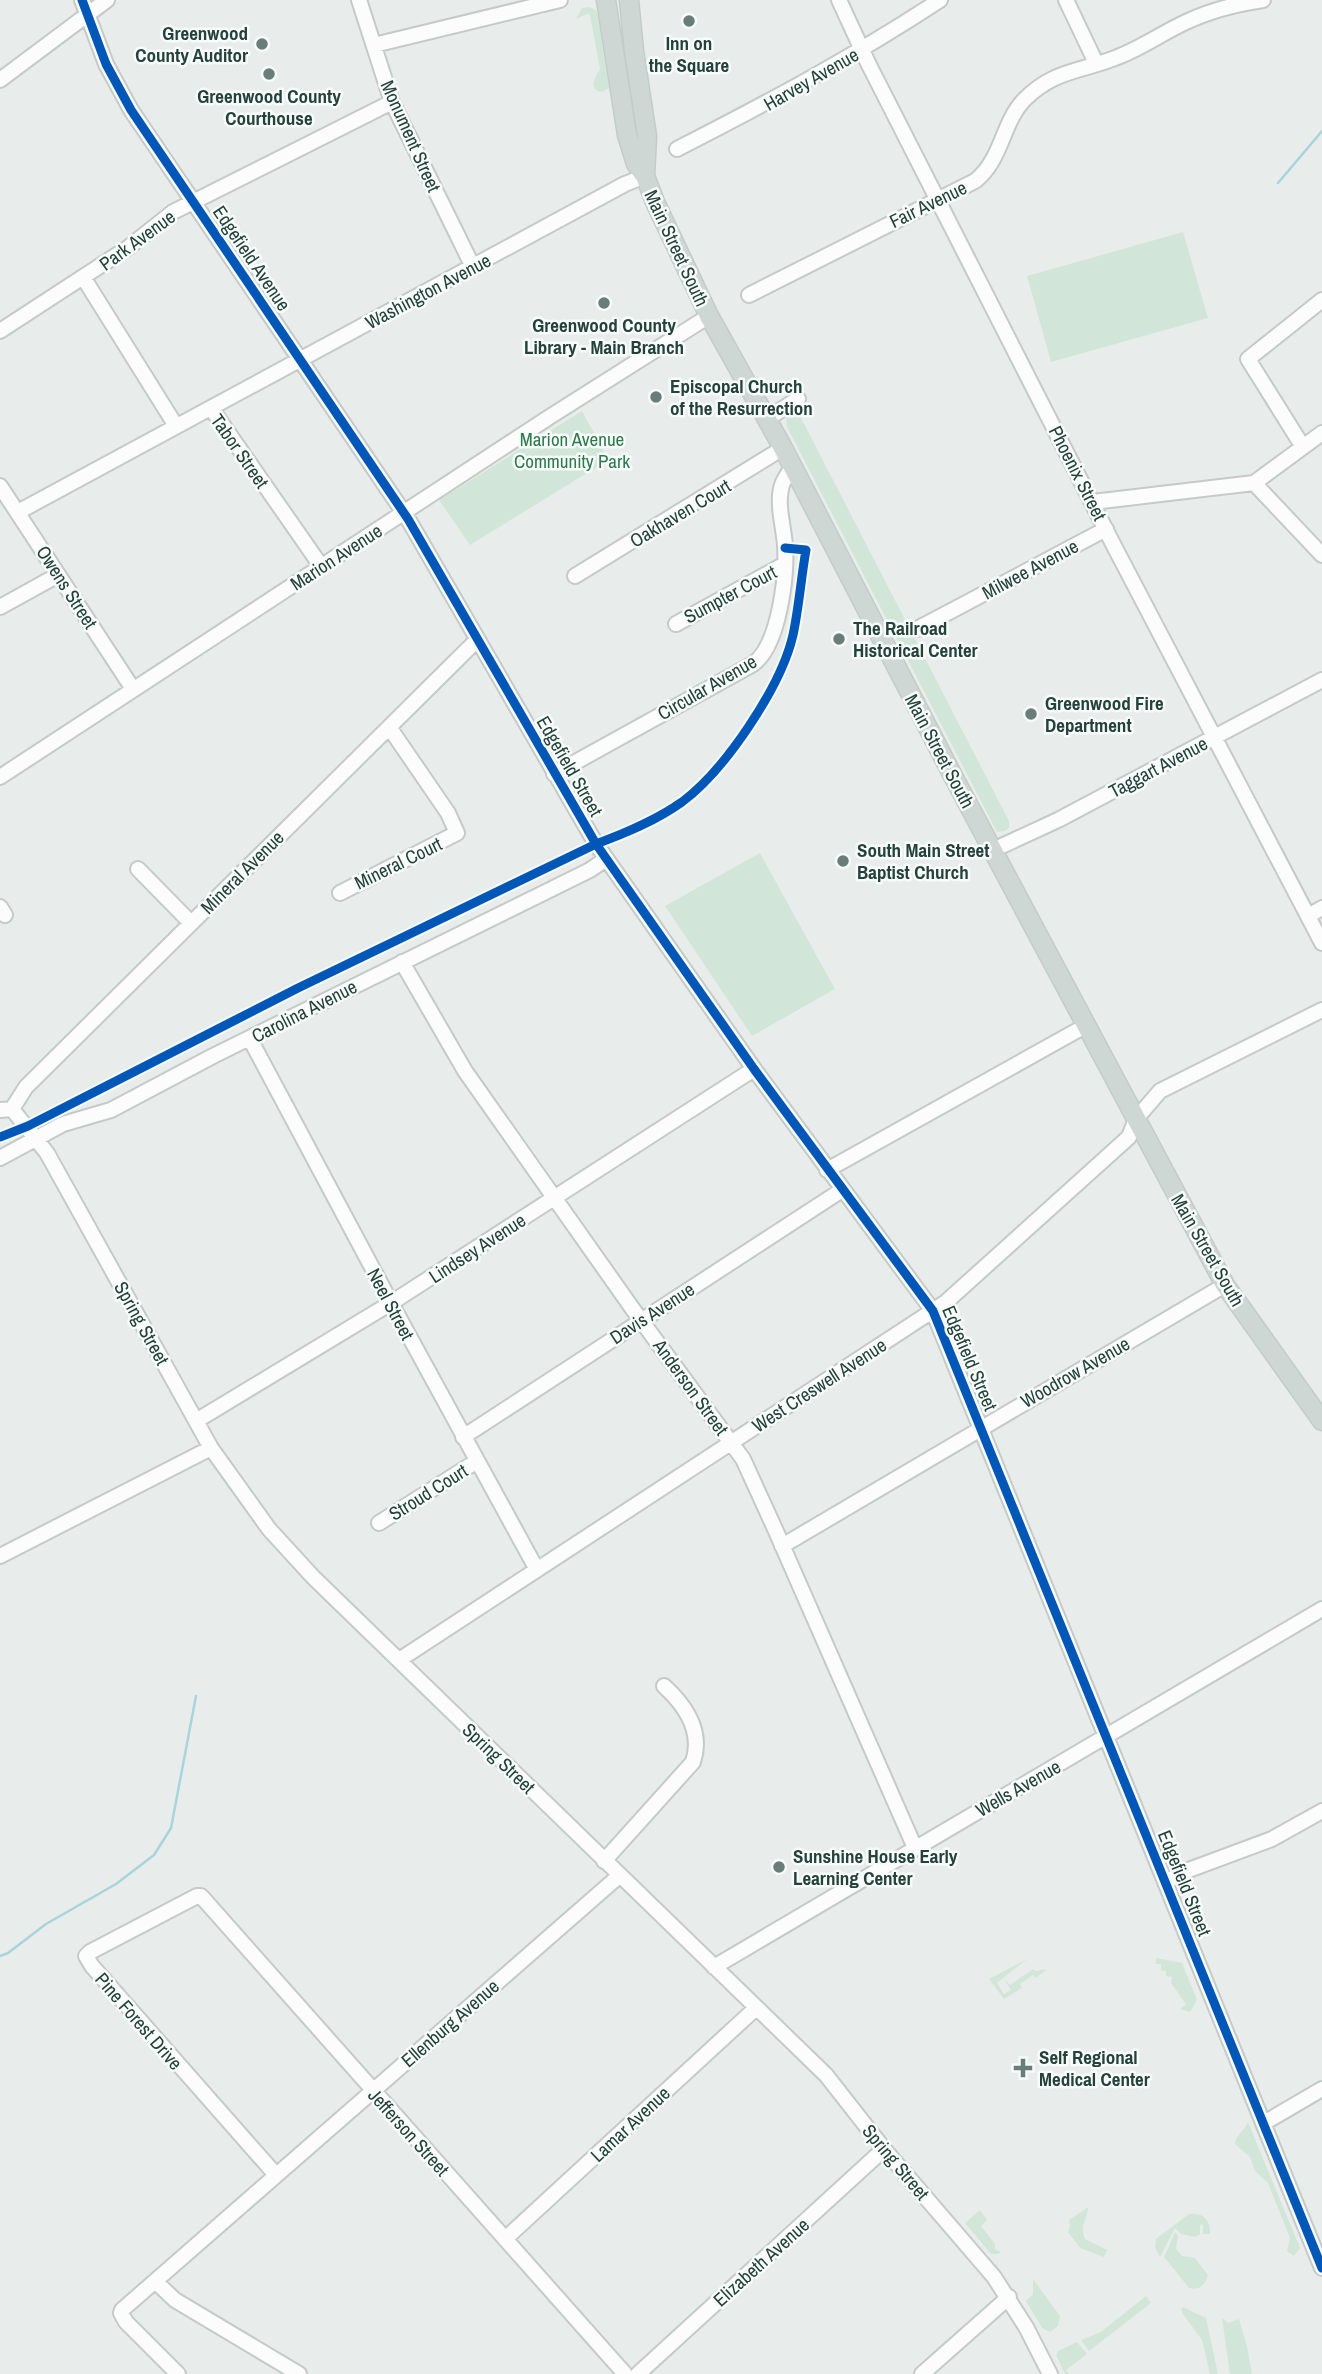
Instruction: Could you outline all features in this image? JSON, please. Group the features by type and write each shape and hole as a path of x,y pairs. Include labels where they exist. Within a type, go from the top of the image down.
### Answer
{"main road":[{"name":"Main Street South","path":"606,0 627,135 636,164 645,176 654,202 709,316 793,466 993,850 1225,1285 1322,1421"},
{"name":"Main Street South","path":"629,0 647,136 645,176"}],"street":[{"path":"82,0 87,15"},
{"path":"0,80 107,0"},
{"name":"Monument Street","path":"359,0 392,102 473,267"},
{"path":"374,45 560,0"},
{"name":"Phoenix Street","path":"839,0 1106,529 1322,943"},
{"name":"Harvey Avenue","path":"677,149 754,111 862,50 940,0"},
{"path":"1066,0 1096,63"},
{"name":"Fair Avenue","path":"749,295 983,175 995,158 1018,107 1035,90 1053,78 1115,59 1188,21 1232,5 1263,0"},
{"name":"Edgefield Avenue","path":"87,15 118,88 192,202 404,512"},
{"name":"Park Avenue","path":"0,331 129,247 173,212 392,102"},
{"name":"Washington Avenue","path":"211,408 625,184 645,176"},
{"path":"18,512 176,426 83,277"},
{"path":"1303,447 1248,359 1322,300"},
{"name":"Marion Avenue","path":"0,777 709,316"},
{"path":"767,419 798,399"},
{"name":"Tabor Street","path":"176,426 211,408 321,566"},
{"path":"1093,502 1254,483 1322,433"},
{"name":"Oakhaven Court","path":"575,576 783,448"},
{"name":"Circular Avenue","path":"554,774 758,660 770,643 784,582 781,486 793,466"},
{"path":"1254,483 1322,555"},
{"name":"Owens Street","path":"0,486 133,689"},
{"name":"Edgefield Street","path":"404,512 554,774 606,859 827,1170 933,1311 1264,2123 1318,2246 1322,2268"},
{"name":"Milwee Avenue","path":"917,629 1106,529"},
{"name":"Sumpter Court","path":"676,624 785,564"},
{"path":"0,607 58,575"},
{"name":"Mineral Avenue","path":"6,1109 477,640"},
{"name":"Taggart Avenue","path":"993,850 1058,820 1322,680"},
{"name":"Mineral Court","path":"340,893 457,833 448,813 389,727"},
{"name":"Carolina Avenue","path":"0,1158 63,1124 111,1110 590,870 606,859"},
{"path":"138,869 191,923"},
{"path":"1308,916 1322,908"},
{"name":"Anderson Street","path":"402,962 465,1071 748,1469 915,1848"},
{"name":"West Creswell Avenue","path":"399,1660 946,1302 1129,1137 1136,1119 1160,1091 1322,1010"},
{"path":"827,1170 1087,1025"},
{"name":"Neel Street","path":"250,1039 536,1568"},
{"name":"Lindsey Avenue","path":"196,1421 391,1303 754,1069"},
{"name":"Spring Street","path":"6,1109 37,1139 47,1153 211,1448 251,1506 286,1549 826,2076 884,2149 995,2277 1009,2297 1050,2374"},
{"name":"Davis Avenue","path":"463,1437 842,1190"},
{"name":"Woodrow Avenue","path":"782,1546 1225,1285"},
{"path":"0,1556 211,1448"},
{"name":"Stroud Court","path":"379,1522 477,1461"},
{"name":"Wells Avenue","path":"714,1967 1322,1609"},
{"path":"604,1861 693,1762 696,1741 691,1719 683,1705 664,1686"},
{"path":"1166,1882 1186,1871 1272,1839 1322,1811"},
{"name":"Ellenburg Avenue","path":"178,2374 126,2322 121,2313 619,1876"},
{"name":"Jefferson Street","path":"192,1898 201,1896 206,1900 625,2374"},
{"name":"Pine Forest Drive","path":"192,1898 86,1956 100,1976 276,2175"},
{"name":"Lamar Avenue","path":"505,2239 755,2008"},
{"path":"1264,2123 1322,2089"},
{"name":"Elizabeth Avenue","path":"638,2374 884,2149"},
{"path":"156,2282 175,2300 299,2374"},
{"path":"922,2374 1009,2297"}],"green space":[{"path":"590,7 596,10 598,17 609,88 602,92 593,86 600,69 590,15 576,19 582,8"},
{"path":"1183,232 1208,318 1051,362 1027,276"},
{"name":"Marion Avenue Community Park","path":"582,411 607,457 600,465 470,545 439,500"},
{"path":"798,412 1009,821 1009,828 1005,831 997,832 787,427 786,418"},
{"path":"760,853 835,989 752,1036 665,906"},
{"path":"1156,1958 1182,1963 1197,2000 1190,2012 1180,2009 1186,2004 1171,1983 1172,1977 1166,1976 1166,1971 1161,1970 1161,1964 1156,1964"},
{"path":"1027,1959 997,1983 1004,1994 1011,1990 1004,1979 1010,1985 1033,1969 1047,1969 1036,1978 1033,1975 1020,1984 1022,1988 1004,1999 989,1979"},
{"path":"1248,2122 1300,2248 1294,2256 1287,2251 1290,2238 1268,2183 1255,2171 1250,2157 1235,2144"},
{"path":"1088,2207 1083,2225 1085,2239 1107,2250 1104,2257 1080,2248 1068,2232 1069,2220"},
{"path":"980,2210 987,2220 981,2226 995,2244 995,2249 1001,2252 998,2254 991,2254 965,2223"},
{"path":"1189,2214 1198,2214 1205,2218 1210,2234 1203,2234 1203,2224 1200,2225 1200,2234 1195,2237 1181,2234 1175,2228 1160,2257 1155,2247 1156,2239"},
{"path":"1175,2232 1178,2236 1176,2249 1182,2256 1195,2258 1208,2275 1199,2288 1189,2288 1164,2257"},
{"path":"1033,2279 1060,2316 1058,2326 1050,2332 1042,2328 1026,2301 1033,2294"},
{"path":"1146,2296 1151,2303 1089,2351 1081,2340 1101,2332"},
{"path":"1183,2307 1206,2318 1218,2374 1210,2374 1202,2340 1183,2314"},
{"path":"1222,2318 1228,2323 1239,2319 1252,2374 1230,2374"},
{"path":"1077,2342 1087,2354 1066,2370 1069,2374 1065,2374 1056,2355 1058,2351"}],"waterway":[{"path":"1278,183 1322,131"},
{"path":"0,1956 8,1953 46,1924 116,1884 154,1855 171,1828 196,1696"}],"cycle path":[{"path":"82,0 106,64 131,110 408,519 596,844 754,1069 933,1311 1322,2268"},
{"path":"0,1137 28,1126 298,988 596,844 640,826 682,802 699,788 733,749 764,702 787,656 795,624 806,550 785,548"}],"place":[{"name":"Inn on the Square","path":"689,21"},
{"name":"Greenwood County Auditor","path":"262,44"},
{"name":"Greenwood County Courthouse","path":"269,74"},
{"name":"Greenwood County Library - Main Branch","path":"604,303"},
{"name":"Episcopal Church of the Resurrection","path":"656,397"},
{"name":"The Railroad Historical Center","path":"839,639"},
{"name":"Greenwood Fire Department","path":"1031,714"},
{"name":"South Main Street Baptist Church","path":"843,861"},
{"name":"Sunshine House Early Learning Center","path":"779,1867"},
{"name":"Self Regional Medical Center","path":"1023,2068"}]}
